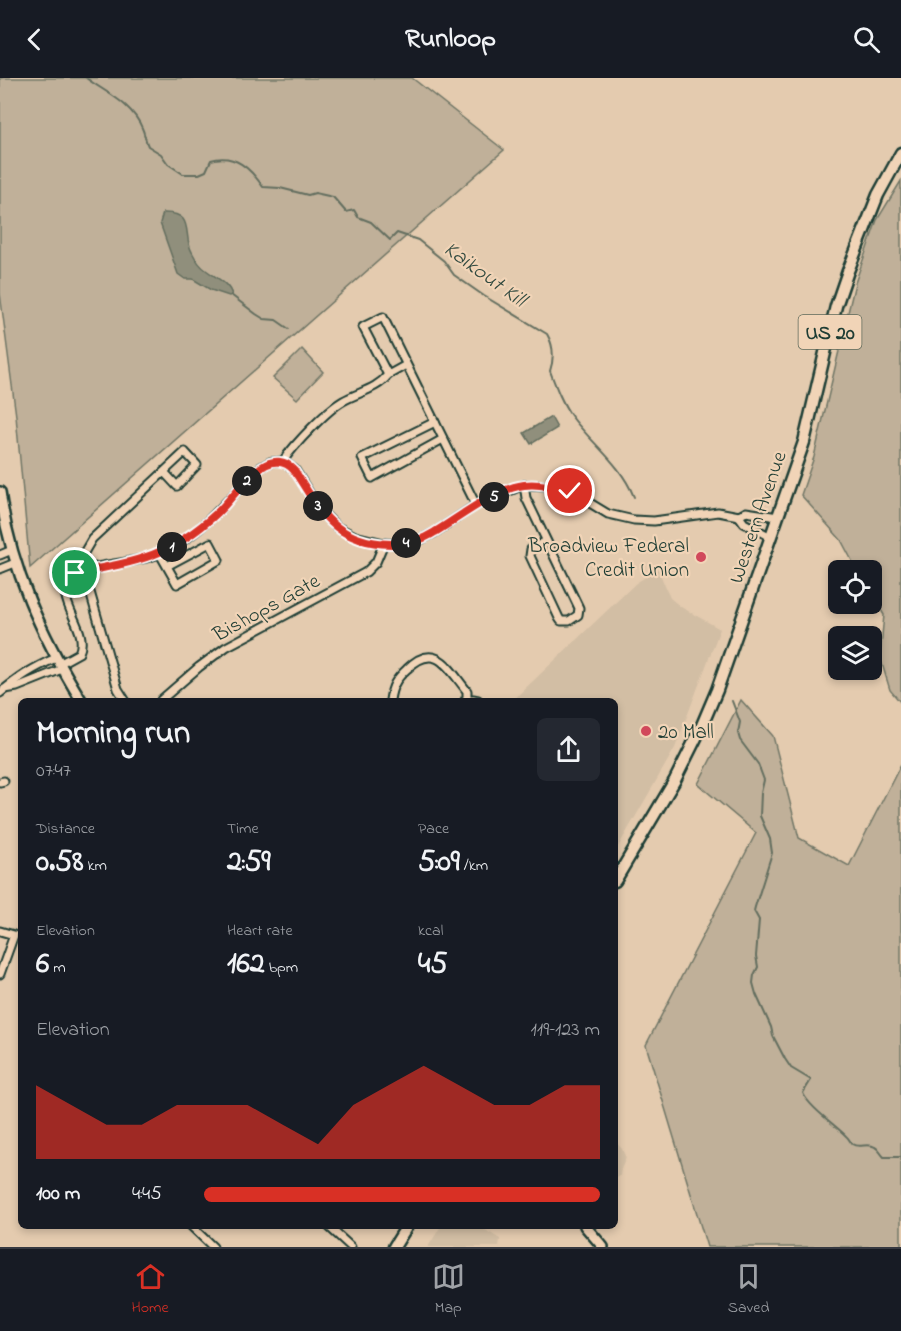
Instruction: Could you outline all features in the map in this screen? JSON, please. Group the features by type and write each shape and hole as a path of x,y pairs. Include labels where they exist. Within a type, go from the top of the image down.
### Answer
{"main road":[{"name":"Western Avenue","path":"618,876 675,780 700,730 726,664 804,442 836,306 878,195 901,153"},
{"path":"0,492 15,563 28,600 59,664 80,698"},
{"path":"394,1247 405,1229"},
{"path":"588,1229 603,1247"}],"street":[{"path":"388,375 363,327 382,317 476,506"},
{"path":"283,461 293,447 342,401 382,384 388,375 406,365"},
{"path":"435,422 362,458 372,478 443,439"},
{"path":"124,698 118,689 82,556 87,545 185,452 197,465 177,486 164,472"},
{"path":"2,691 17,687 75,657 82,648 82,638 70,610 66,589 71,575 160,554 187,539 203,526 261,467 270,462 283,461 294,470 319,509 337,527 355,536 384,543 398,544 420,540 476,506 524,485 550,486 570,491 608,514 634,520 654,521 718,512 739,516 746,512 778,517"},
{"path":"524,485 526,498 579,608 578,615 569,621 561,621 559,618 531,556 531,549 546,541"},
{"path":"739,516 744,523 771,537"},
{"path":"160,554 177,584 219,560 210,543 167,566"},
{"name":"Bishops Gate","path":"163,698 226,647 366,572 376,562 384,543"},
{"path":"0,555 12,550"},
{"path":"0,569 15,563"},
{"path":"390,698 397,679 419,658 429,655 446,665 467,691 466,698"},
{"path":"2,691 31,669 59,664"},
{"path":"0,931 14,935 0,974"},
{"path":"194,1229 213,1247"},
{"path":"331,1229 351,1247"}],"shaded area":[{"path":"0,78 412,78 504,150 30,568 16,416 0,293"},
{"path":"901,181 901,703 890,690 882,664 884,615 882,612 882,560 852,560 841,540 801,495 814,457 855,283 877,220"},
{"path":"163,213 180,216 184,220 189,245 196,259 225,284 232,295 211,290 193,279 185,279 178,274 160,223"},
{"path":"302,349 323,372 297,399 273,378"},
{"path":"551,417 557,428 531,444 524,433"},
{"path":"658,569 670,598 681,607 720,629 675,748 618,847 618,698 515,698 636,583"},
{"path":"741,700 773,736 799,838 849,866 901,764 901,1247 707,1247 646,1045 756,833 698,784"},
{"path":"618,1144 626,1158 618,1177"},
{"path":"439,1229 484,1229 500,1239 499,1247 428,1247"}],"waterway":[{"name":"Kaikout Kill","path":"86,78 125,105 138,119 148,146 161,154 168,164 183,174 199,174 206,171 211,160 228,159 248,169 263,187 333,197 346,212 354,210 358,217 371,222 390,240 397,233 418,240 444,261 454,275 547,334 553,352 550,371 565,406 580,427 622,475 634,497"},
{"path":"231,295 264,319 276,320 289,329"},
{"name":"Kaikout Kill","path":"732,701 740,722 738,733 740,740 758,764 764,780 760,816 770,839 772,853 754,911 759,920 756,956 758,967 753,983 756,994 785,1059 791,1068 811,1080 803,1093 810,1104 852,1144 872,1146 878,1149 884,1157 901,1157"}],"place":[{"name":"Broadview Federal Credit Union","path":"701,557"},
{"name":"20 Mall","path":"646,731"}],"route":[{"path":"75,573 160,554 187,539 224,507 261,467 270,462 283,461 290,464 319,509 337,527 355,536 384,543 398,544 420,540 476,506 524,485 550,486 570,491"}]}
